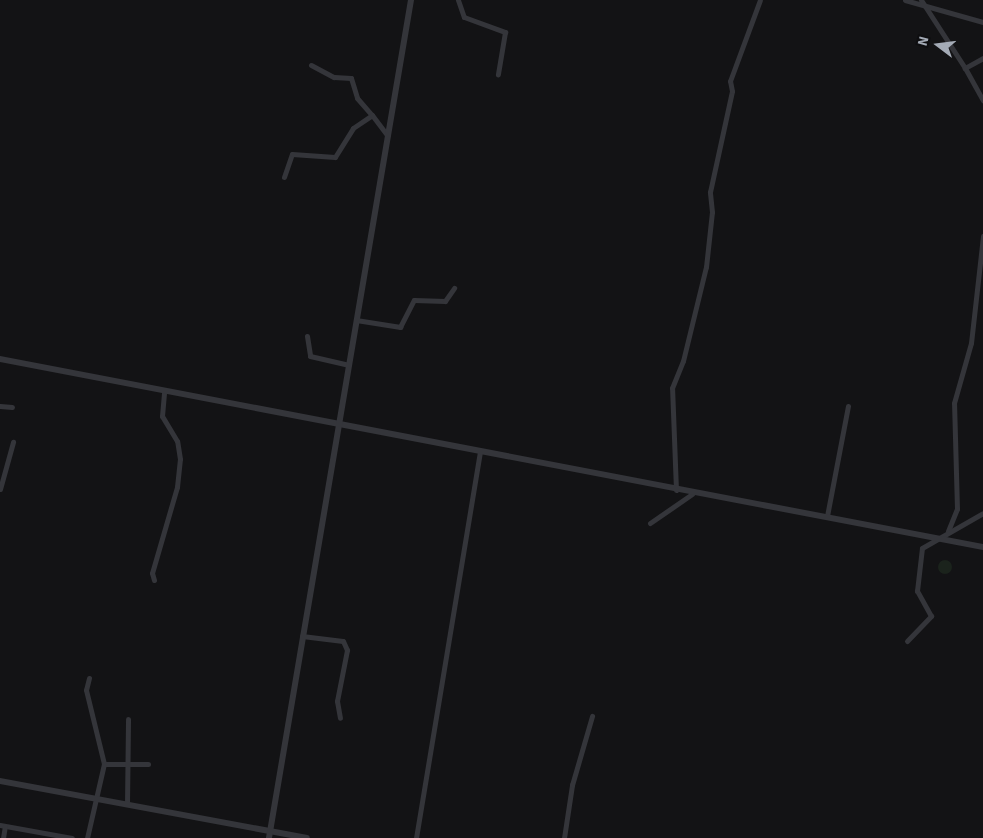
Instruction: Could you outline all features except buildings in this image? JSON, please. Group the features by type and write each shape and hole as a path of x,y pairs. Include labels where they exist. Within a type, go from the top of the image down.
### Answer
{"street":[{"path":"269,838 348,365 412,0"},
{"path":"458,0 464,17 505,32 498,74"},
{"path":"676,490 672,388 683,362 706,266 712,212 710,192 732,91 730,81 760,0"},
{"path":"905,0 983,22"},
{"path":"921,0 965,68 983,100"},
{"path":"965,68 983,58"},
{"path":"311,65 334,77 350,78 357,98 388,136"},
{"path":"284,177 292,154 336,157 353,128 372,115"},
{"path":"948,532 957,509 954,403 971,343 983,236"},
{"path":"356,320 400,326 414,300 445,301 454,288"},
{"path":"307,336 310,356 348,365"},
{"path":"0,359 164,392 480,451 692,494 827,516 983,546"},
{"path":"154,580 152,573 177,486 180,459 176,441 162,416 164,392"},
{"path":"0,406 12,407"},
{"path":"827,516 848,406"},
{"path":"0,489 13,442"},
{"path":"416,838 480,451"},
{"path":"650,523 692,494"},
{"path":"907,641 931,616 917,591 917,571 922,548 937,537 983,513"},
{"path":"302,636 343,641 347,650 337,701 340,718"},
{"path":"87,838 104,764 86,690 89,678"},
{"path":"564,838 572,785 592,716"},
{"path":"127,804 126,761 128,719"},
{"path":"104,764 126,761 148,764"},
{"path":"0,782 271,828 307,838"},
{"path":"3,838 3,825 47,836 72,838"}],"shaded area":[{"path":"942,560 948,560 952,567 948,574 942,574 938,570 938,564"}]}
